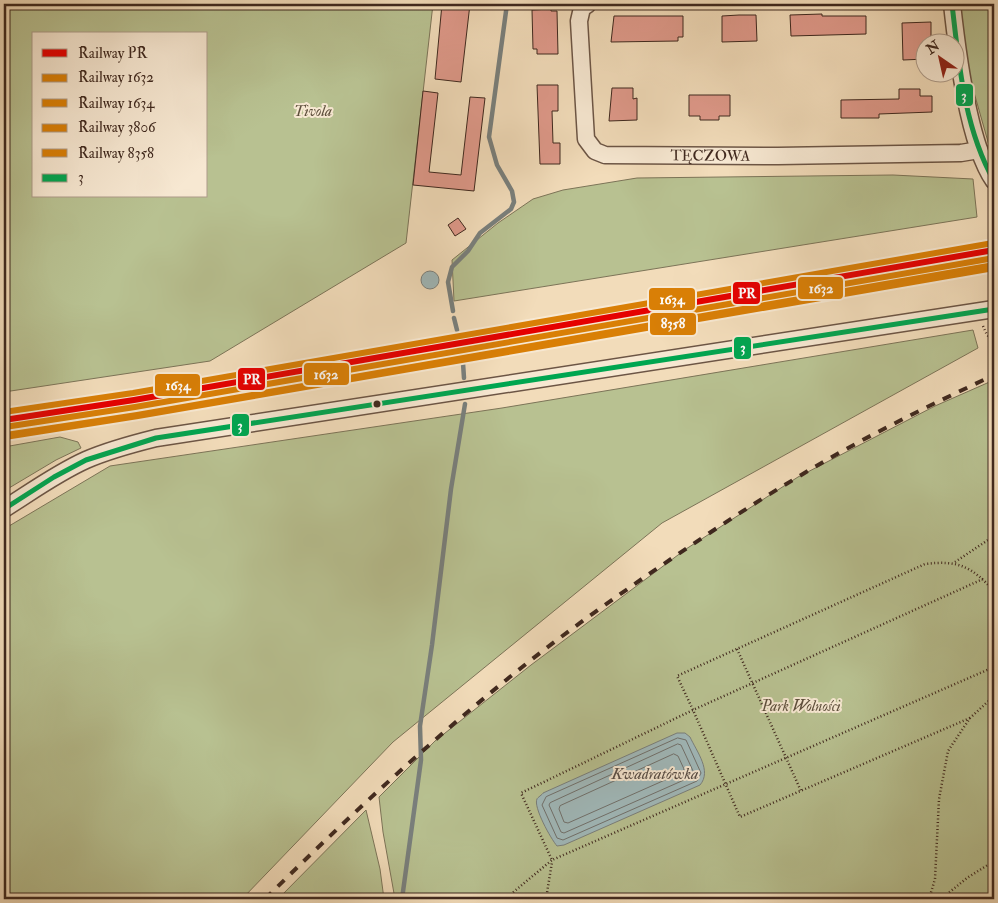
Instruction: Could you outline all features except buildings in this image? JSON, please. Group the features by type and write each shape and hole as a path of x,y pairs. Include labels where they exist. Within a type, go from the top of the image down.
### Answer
{"street":[{"name":"TĘCZOWA","path":"588,4 582,8 579,20 586,139 594,151 605,155 778,156 961,154 979,150"},
{"path":"952,4 964,85 979,150 985,168 994,181"},
{"path":"4,509 87,459 156,438 987,311"}],"path":[{"path":"987,311 987,335 994,340"},
{"path":"970,718 740,817 677,676 925,564 955,562 994,536"},
{"path":"955,562 983,579 994,591"},
{"path":"546,899 552,860 521,792 693,710 983,579"},
{"path":"737,649 801,791"},
{"path":"505,899 552,860 994,667"},
{"path":"929,899 935,879 939,800 948,750 970,718 994,696"},
{"path":"941,899 967,878 994,861"}],"green space":[{"name":"Tivola","path":"4,4 433,4 406,243 210,361 4,392"},
{"path":"957,4 994,4 994,163 966,64 966,32 961,32"},
{"path":"893,175 973,179 977,217 454,301 452,260 498,223 533,199 563,190 637,178"},
{"path":"973,330 978,348 662,523 393,742 242,899 4,899 4,529 110,466 502,408"},
{"name":"Park Wolności","path":"994,380 994,899 395,899 379,797 435,741 531,665 686,549 798,477 935,406"},
{"path":"60,437 78,442 81,448 56,460 4,491 4,447"},
{"path":"366,810 380,869 384,899 278,899"}],"water":[{"path":"430,271 436,274 439,280 436,286 430,289 424,286 421,280 424,274"},
{"name":"Kwadratówka","path":"677,733 685,733 690,737 702,761 704,774 700,785 564,845 557,846 540,816 536,803 543,793"}],"waterway":[{"path":"453,311 448,282 452,267 468,251 480,233 511,209 514,202 512,191 497,165 489,137 507,4"},
{"path":"454,318 457,330"},
{"path":"463,363 464,378"},
{"path":"402,899 421,760 420,726 451,489 465,404"}],"railway":[{"path":"265,899 358,809 422,751 488,695 600,608 720,526 818,465 892,424 994,375"}],"rail line":[{"name":"1634","path":"4,412 133,393 993,243"},
{"name":"PR","path":"4,420 134,400 994,250"},
{"name":"1632","path":"5,427 135,407 994,258"},
{"name":"3806","path":"6,435 137,415 994,265"},
{"name":"8358","path":"5,437 138,416 994,268"}],"transit line":[{"name":"3","path":"952,4 960,72 969,118 984,161 994,181"},
{"name":"3","path":"4,509 54,477 86,460 156,438 994,309"}]}
